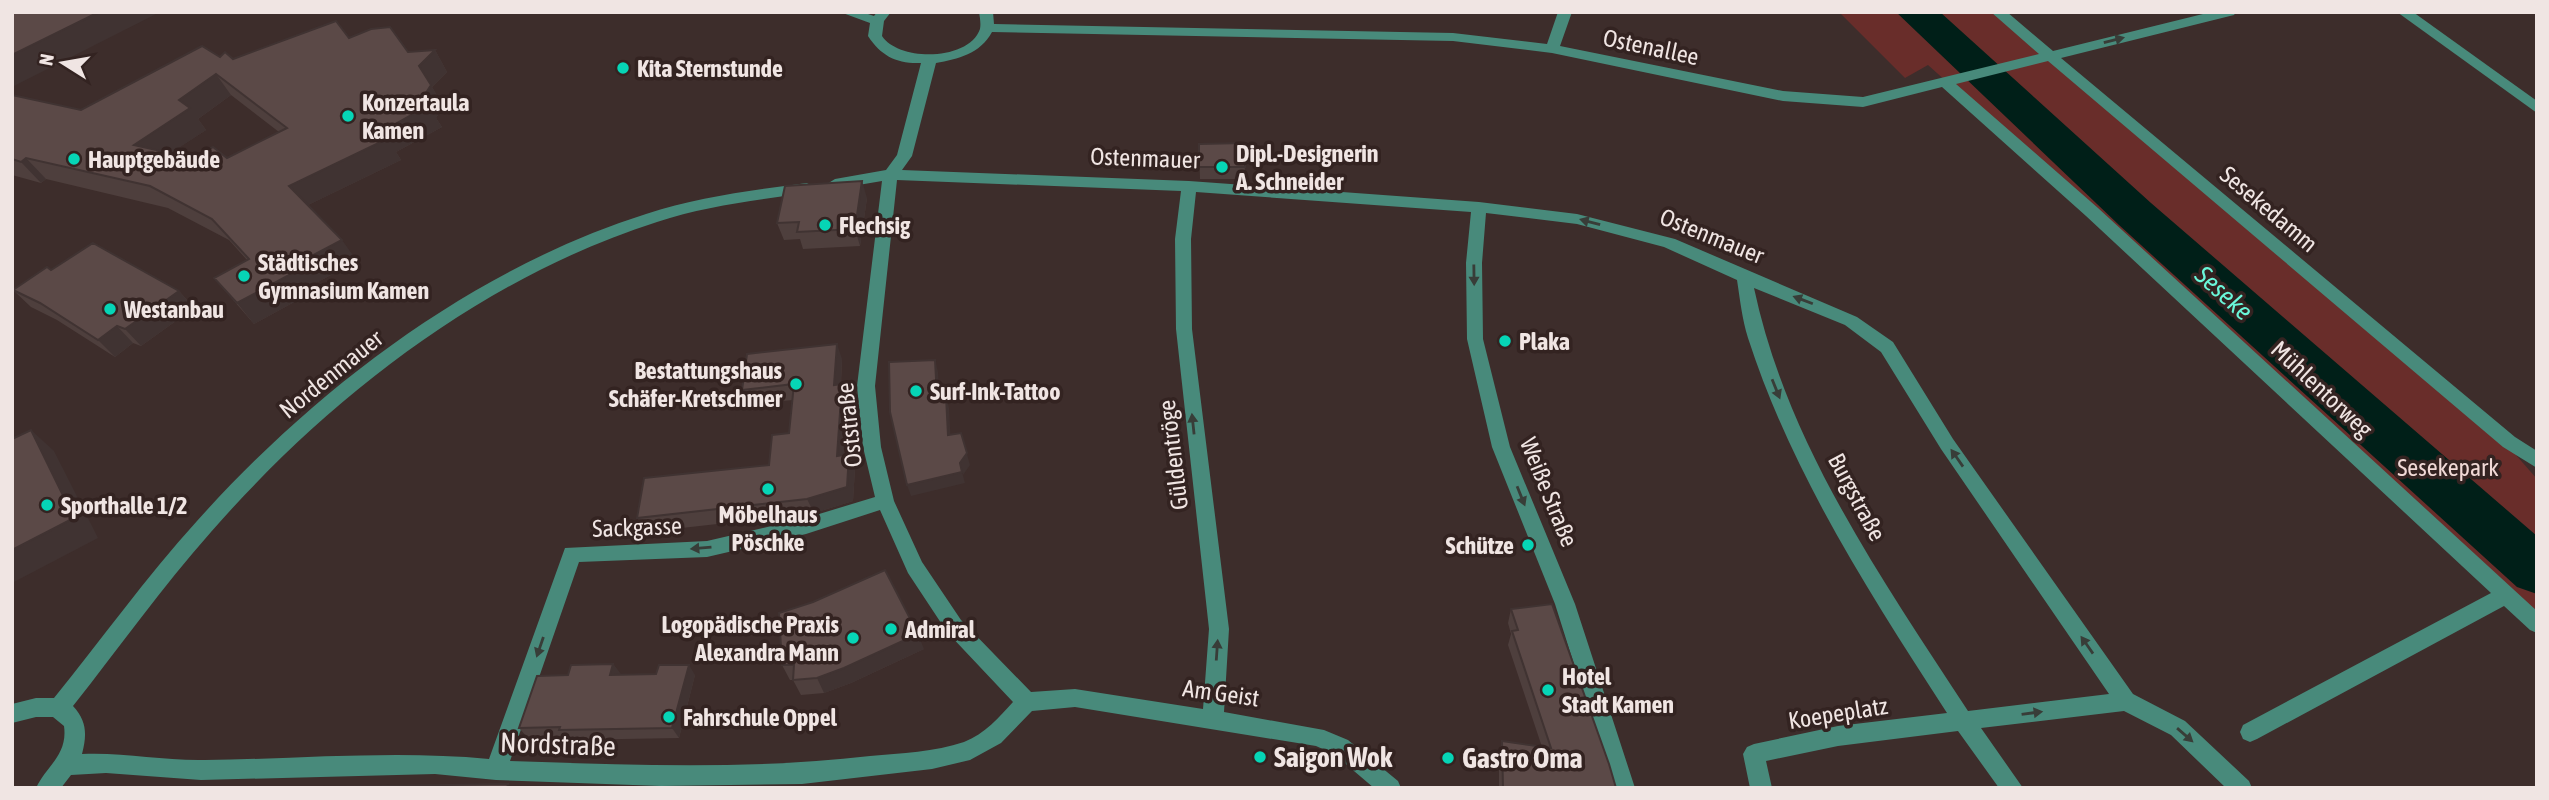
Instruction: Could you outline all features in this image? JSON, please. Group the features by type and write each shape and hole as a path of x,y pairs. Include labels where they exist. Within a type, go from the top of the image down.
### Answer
{"street":[{"path":"847,12 881,17 875,36 884,50 904,58 929,61 967,50 980,40 988,28 986,12"},
{"path":"1552,50 1565,12"},
{"name":"Sesekedamm","path":"1998,12 2509,442 2537,461"},
{"name":"Ostenallee","path":"988,28 1453,37 1552,50 1716,84 1823,101 1863,102 2229,12"},
{"path":"2404,12 2537,108"},
{"name":"Oststraße","path":"929,61 904,156 891,174 866,386 873,447 885,501 915,567 954,626 1027,702"},
{"name":"Mühlentorweg","path":"1946,83 2102,221 2537,624"},
{"name":"Ostenmauer","path":"891,174 1189,186 1479,207 1577,219 1656,239 1851,321 1887,347 1947,444 2126,701 2178,728 2241,788"},
{"name":"Nordenmauer","path":"58,709 180,553 236,491 345,390 414,340 509,281 559,255 622,228 690,209 891,174"},
{"name":"Güldentröge","path":"1189,186 1183,239 1184,330 1219,629 1213,718"},
{"name":"Weiße Straße","path":"1479,207 1474,263 1475,340 1501,447 1565,604 1624,788"},
{"name":"Burgstraße","path":"1744,277 1756,336 1785,411 1826,499 1874,584 1964,722"},
{"name":"Sesekedamm","path":"2509,442 2537,475"},
{"name":"Sackgasse","path":"496,771 572,554 707,549 806,526 885,501"},
{"path":"2250,732 2506,595"},
{"name":"Am Geist","path":"1027,702 1075,698 1213,718 1317,737 1341,747 1390,788"},
{"name":"Koepeplatz","path":"1761,788 1754,754 1838,736 2126,701"},
{"name":"Nordstraße","path":"68,765 106,763 201,770 435,764 496,771 661,776 802,774 864,768 971,750 994,736 1027,702"},
{"path":"12,714 41,707 58,709 71,717 78,730 77,746 68,765 47,788"},
{"path":"1964,722 2012,788"}],"green space":[{"name":"Sesekepark","path":"1839,12 1995,12 2509,447 2537,479 2537,625 2092,212 1928,65 1905,78"}],"building":[{"path":"12,12 99,12 12,55"},
{"path":"336,21 349,38 371,29 390,27 408,52 435,50 419,66 431,85 422,99 429,105 381,132 387,139 289,186 342,240 300,262 304,267 237,303 214,278 249,259 212,219 150,186 26,158 21,162 12,159 12,95 81,110 202,46 220,57 225,52 233,59","holes":["216,74 287,128 227,158 213,147 192,158 134,145 190,108 179,100"]},
{"path":"1244,143 1245,167 1199,167 1199,144"},
{"path":"862,181 855,229 797,232 799,222 777,223 785,186"},
{"name":"Westanbau","path":"93,243 179,291 125,329 117,326 98,340 40,303 13,290 47,267 51,270"},
{"path":"837,344 834,385 842,384 837,456 849,454 847,487 807,499 637,518 644,478 769,465 772,435 789,433 794,384 742,390 747,354"},
{"path":"935,360 937,397 946,396 948,435 961,433 967,453 960,463 962,472 907,485 890,412 889,362"},
{"path":"31,430 74,518 12,550 12,439"},
{"name":"Logopädische Praxis Alexandra Mann","path":"885,570 918,634 817,678 793,680 794,665 782,665 779,613 813,602"},
{"name":"Hotel Stadt Kamen","path":"1552,604 1616,788 1503,788 1502,741 1551,748 1512,631 1518,630 1511,609"},
{"path":"613,664 610,675 656,674 659,665 689,665 672,728 519,728 537,676 568,675 571,665"},
{"path":"508,784 507,788 259,788"}],"waterway":[{"name":"Seseke","path":"1916,12 2135,214 2537,570"}],"place":[{"name":"Kita Sternstunde","path":"623,68"},
{"name":"Konzertaula Kamen","path":"348,116"},
{"name":"Hauptgebäude","path":"74,159"},
{"name":"Dipl.-Designerin A. Schneider","path":"1222,167"},
{"name":"Flechsig","path":"825,225"},
{"name":"Städtisches Gymnasium Kamen","path":"244,276"},
{"name":"Westanbau","path":"110,309"},
{"name":"Plaka","path":"1505,341"},
{"name":"Bestattungshaus Schäfer-Kretschmer","path":"796,384"},
{"name":"Surf-Ink-Tattoo","path":"916,391"},
{"name":"Möbelhaus Pöschke","path":"768,489"},
{"name":"Sporthalle 1/2","path":"47,505"},
{"name":"Schütze","path":"1528,545"},
{"name":"Admiral","path":"891,629"},
{"name":"Logopädische Praxis Alexandra Mann","path":"853,638"},
{"name":"Hotel Stadt Kamen","path":"1548,690"},
{"name":"Fahrschule Oppel","path":"669,717"},
{"name":"Saigon Wok","path":"1260,757"},
{"name":"Gastro Oma","path":"1448,758"}]}
